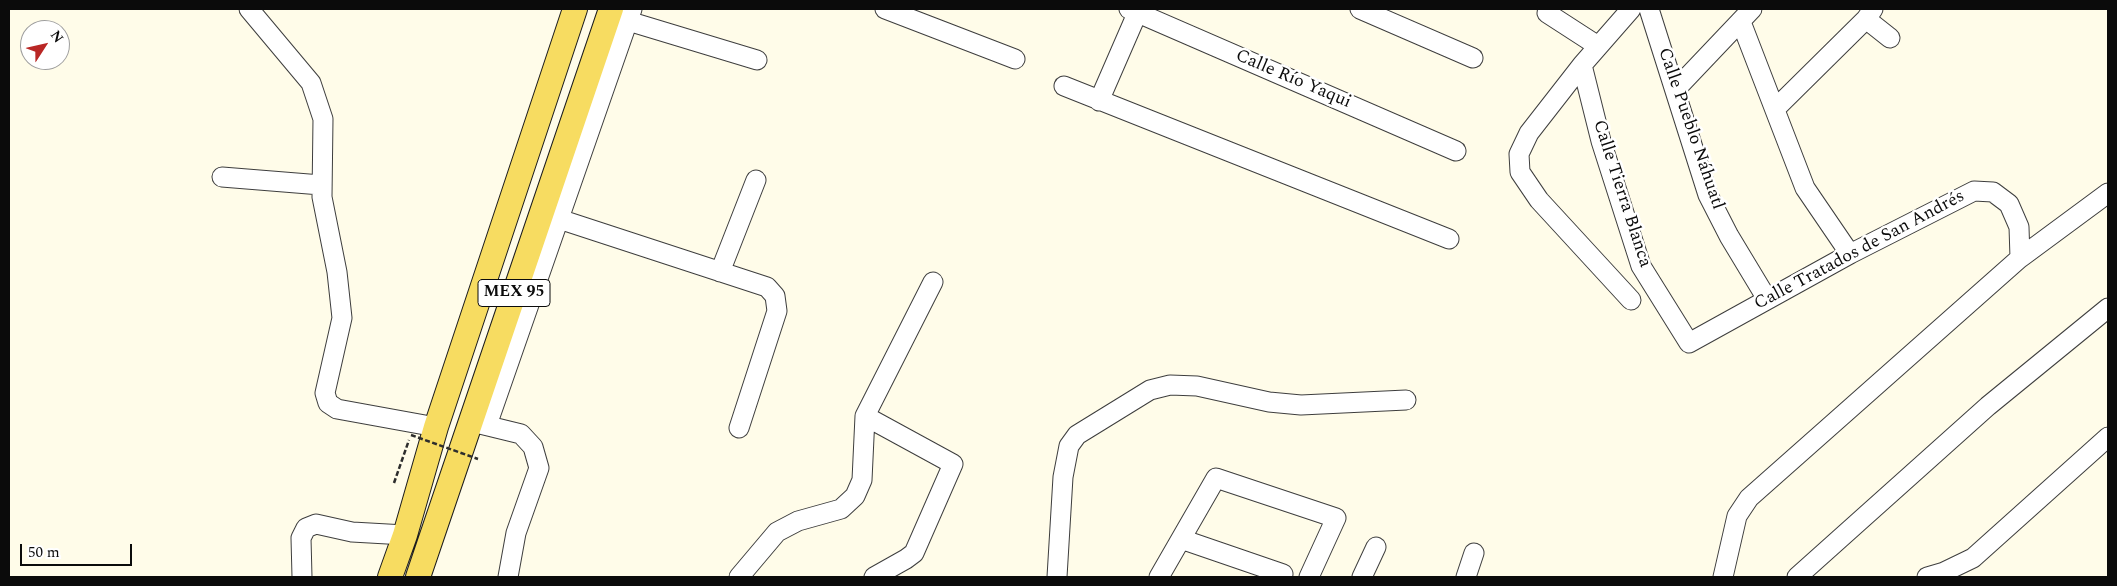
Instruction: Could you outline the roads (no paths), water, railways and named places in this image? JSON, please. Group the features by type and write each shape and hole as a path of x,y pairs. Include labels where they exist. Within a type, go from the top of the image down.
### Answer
{"main road":[{"name":"MEX 95","path":"390,577 405,535 436,427 575,9"},
{"name":"MEX 95","path":"418,577 478,424 624,13"}],"street":[{"path":"249,9 311,83 322,119 321,185 337,272 342,318 325,393 328,403 337,409 436,427"},
{"path":"885,9 1016,59"},
{"path":"1360,9 1473,58"},
{"path":"1630,9 1582,65 1529,133 1519,154 1520,172 1539,200 1631,300"},
{"name":"Calle Pueblo Náhuatl","path":"1649,9 1676,89 1708,195 1729,236 1767,299"},
{"path":"1099,101 1135,10"},
{"name":"Calle Río Yaqui","path":"1135,10 1456,151"},
{"path":"508,577 516,534 539,468 533,447 521,434 478,424 559,219 605,81 624,13 757,60"},
{"path":"1547,13 1598,46"},
{"path":"1775,109 1870,14 1890,38"},
{"path":"1676,89 1746,15 1775,109 1805,188 1850,254"},
{"name":"Calle Tierra Blanca","path":"1582,65 1601,140 1641,266 1689,343"},
{"path":"1064,86 1449,239"},
{"path":"222,176 321,185"},
{"path":"720,272 756,180"},
{"name":"Calle Tratados de San Andrés","path":"1689,343 1850,254 1974,191 1993,192 2009,204 2019,227 2020,258"},
{"path":"1723,577 1737,516 1749,498 2020,258 2108,193"},
{"path":"559,219 767,287 775,296 777,311 739,428"},
{"path":"739,577 777,532 798,521 841,509 855,496 862,480 865,416 933,282"},
{"path":"1797,577 1988,406 2108,308"},
{"path":"1057,577 1063,477 1069,446 1078,435 1150,390 1170,385 1197,386 1269,402 1301,405 1406,400"},
{"path":"865,416 953,464 914,552 906,559 874,577"},
{"path":"1927,577 1944,572 1973,558 2108,437"},
{"path":"1159,577 1216,478 1336,518 1309,577"},
{"path":"302,577 301,538 306,528 316,524 352,532 405,535"},
{"path":"1181,539 1283,574"},
{"path":"1362,577 1376,547"},
{"path":"1466,577 1474,553"}]}
